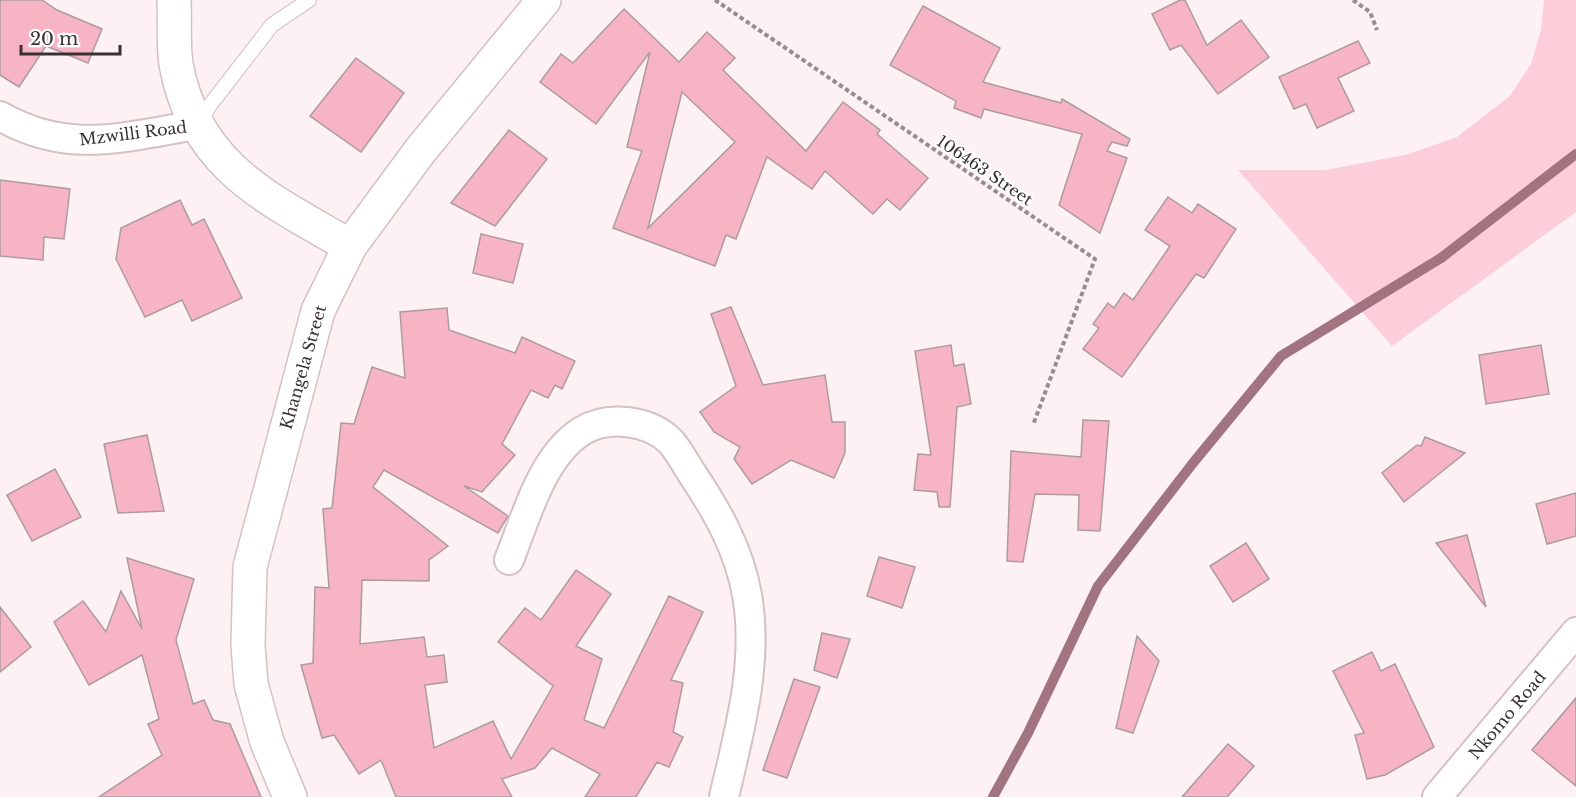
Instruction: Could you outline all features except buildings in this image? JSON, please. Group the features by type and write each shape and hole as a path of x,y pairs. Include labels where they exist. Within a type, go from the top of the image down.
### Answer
{"street":[{"path":"174,0 176,63 186,100 213,149 239,178 280,206 350,246"},
{"name":"Khangela Street","path":"290,797 267,742 252,684 248,645 250,567 318,311 350,246 420,151 543,0"},
{"name":"Mzwilli Road","path":"0,116 24,129 67,141 102,140 198,125"},
{"path":"508,560 542,481 566,446 582,431 598,424 622,422 657,431 671,443 712,503 736,549 748,597 750,645 748,685 724,797"},
{"name":"Nkomo Road","path":"1437,797 1576,632"}],"lane":[{"path":"198,125 210,105 272,25 309,0"}],"path":[{"name":"106463 Street","path":"715,0 1095,259 1033,425"},
{"path":"1353,0 1370,12 1377,30"}],"shaded area":[{"path":"1544,0 1576,0 1576,212 1392,346 1238,170 1326,170 1409,154 1457,137 1510,96 1531,64 1541,30"}],"waterway":[{"path":"993,797 1028,733 1098,586 1193,463 1281,356 1441,258 1576,154"}]}
